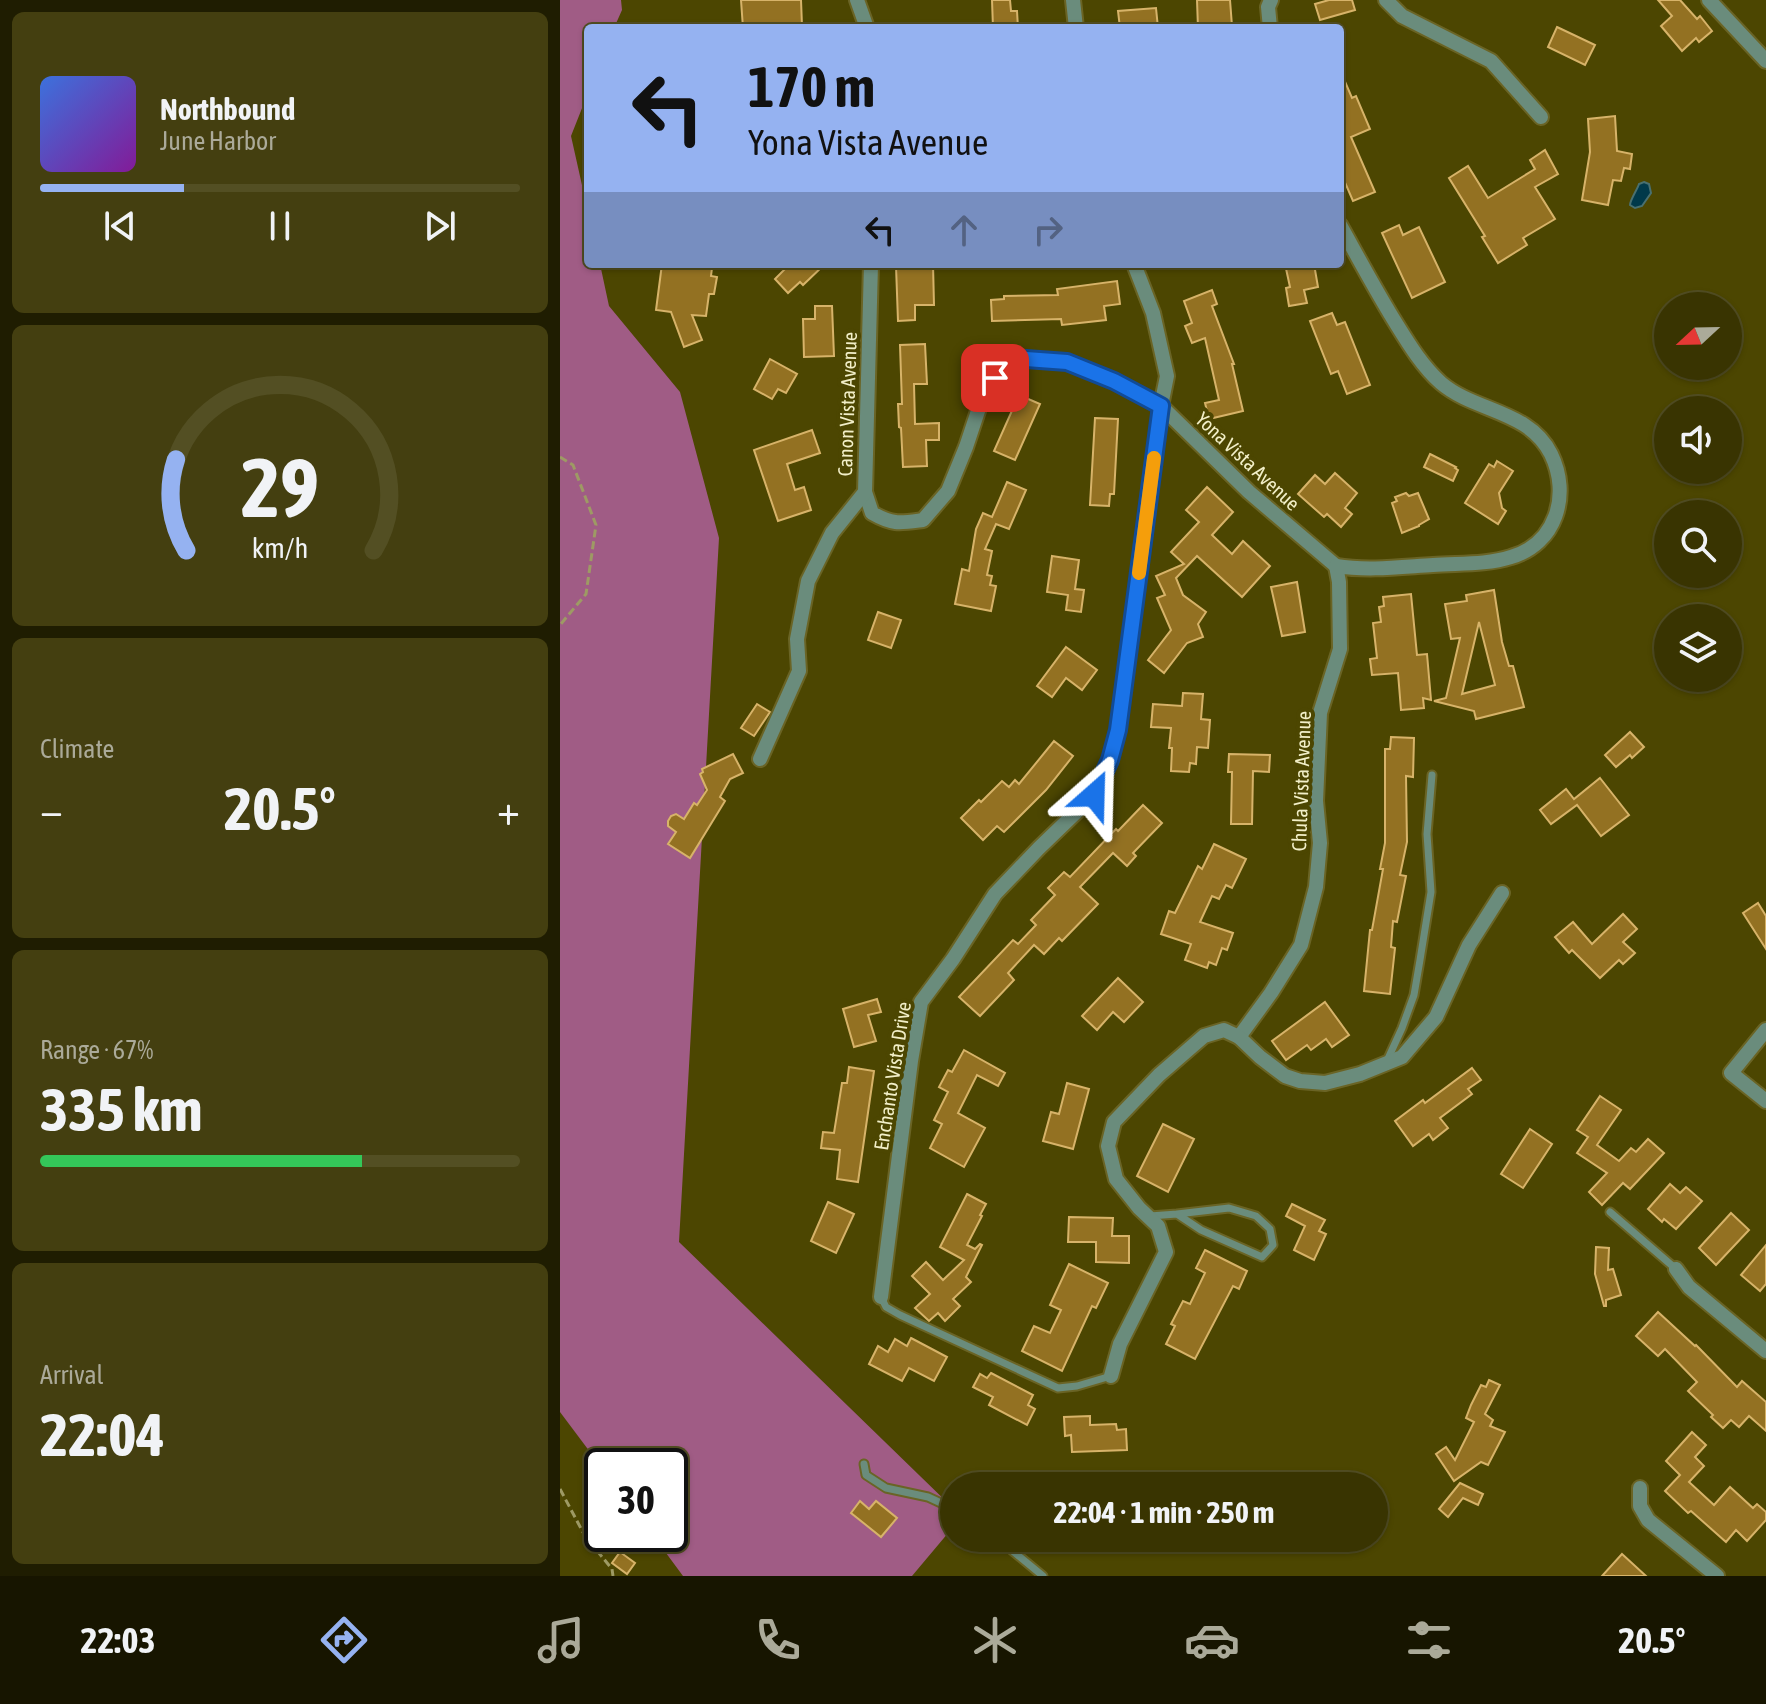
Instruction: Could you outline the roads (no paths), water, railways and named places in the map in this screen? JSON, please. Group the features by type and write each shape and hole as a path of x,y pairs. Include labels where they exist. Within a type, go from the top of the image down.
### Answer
{"street":[{"path":"857,0 866,24"},
{"path":"1073,0 1076,24"},
{"path":"1270,24 1268,7 1271,0"},
{"path":"1386,0 1402,16 1491,61 1541,117"},
{"path":"1709,0 1766,61"},
{"path":"1336,566 1380,569 1482,562 1515,556 1529,550 1545,536 1555,520 1559,503 1558,479 1551,455 1537,434 1519,421 1451,391 1440,382 1416,355 1344,232"},
{"name":"Canon Vista Avenue","path":"760,759 799,671 797,639 808,581 832,533 865,492 871,268"},
{"name":"Enchanto Vista Drive","path":"881,1297 921,1002 995,894 1094,795 1110,760 1118,730 1167,376 1153,313 1136,268"},
{"name":"Yona Vista Avenue","path":"865,492 872,513 886,521 899,524 923,520 948,491 980,405 995,378 1026,359 1067,362 1114,381 1161,406 1249,492 1336,566"},
{"name":"Chula Vista Avenue","path":"1239,1037 1301,945 1316,887 1320,843 1316,801 1320,713 1340,649 1336,566"},
{"path":"1111,1376 1120,1344 1166,1252 1158,1226 1116,1179 1108,1146 1114,1122 1159,1075 1204,1036 1224,1030 1239,1037 1285,1076 1300,1081 1325,1083 1360,1074 1402,1057 1436,1017 1469,945 1502,893"},
{"path":"1766,1030 1731,1073 1766,1101"},
{"path":"1676,1269 1689,1287 1766,1351"},
{"path":"1640,1488 1640,1506 1648,1520 1717,1576"}],"lane":[{"path":"1385,1064 1414,995 1420,960 1431,892 1427,834 1432,775"},
{"path":"1148,1216 1229,1208 1256,1216 1270,1229 1273,1245 1262,1257 1201,1230 1177,1214"},
{"path":"1610,1212 1676,1269"},
{"path":"881,1297 886,1307 900,1315 1058,1388 1111,1376"},
{"path":"864,1464 866,1475 886,1488 940,1503"},
{"path":"1014,1552 1043,1576"}],"water":[{"path":"1639,184 1649,184 1651,193 1642,206 1635,208 1630,205 1631,200"}]}
